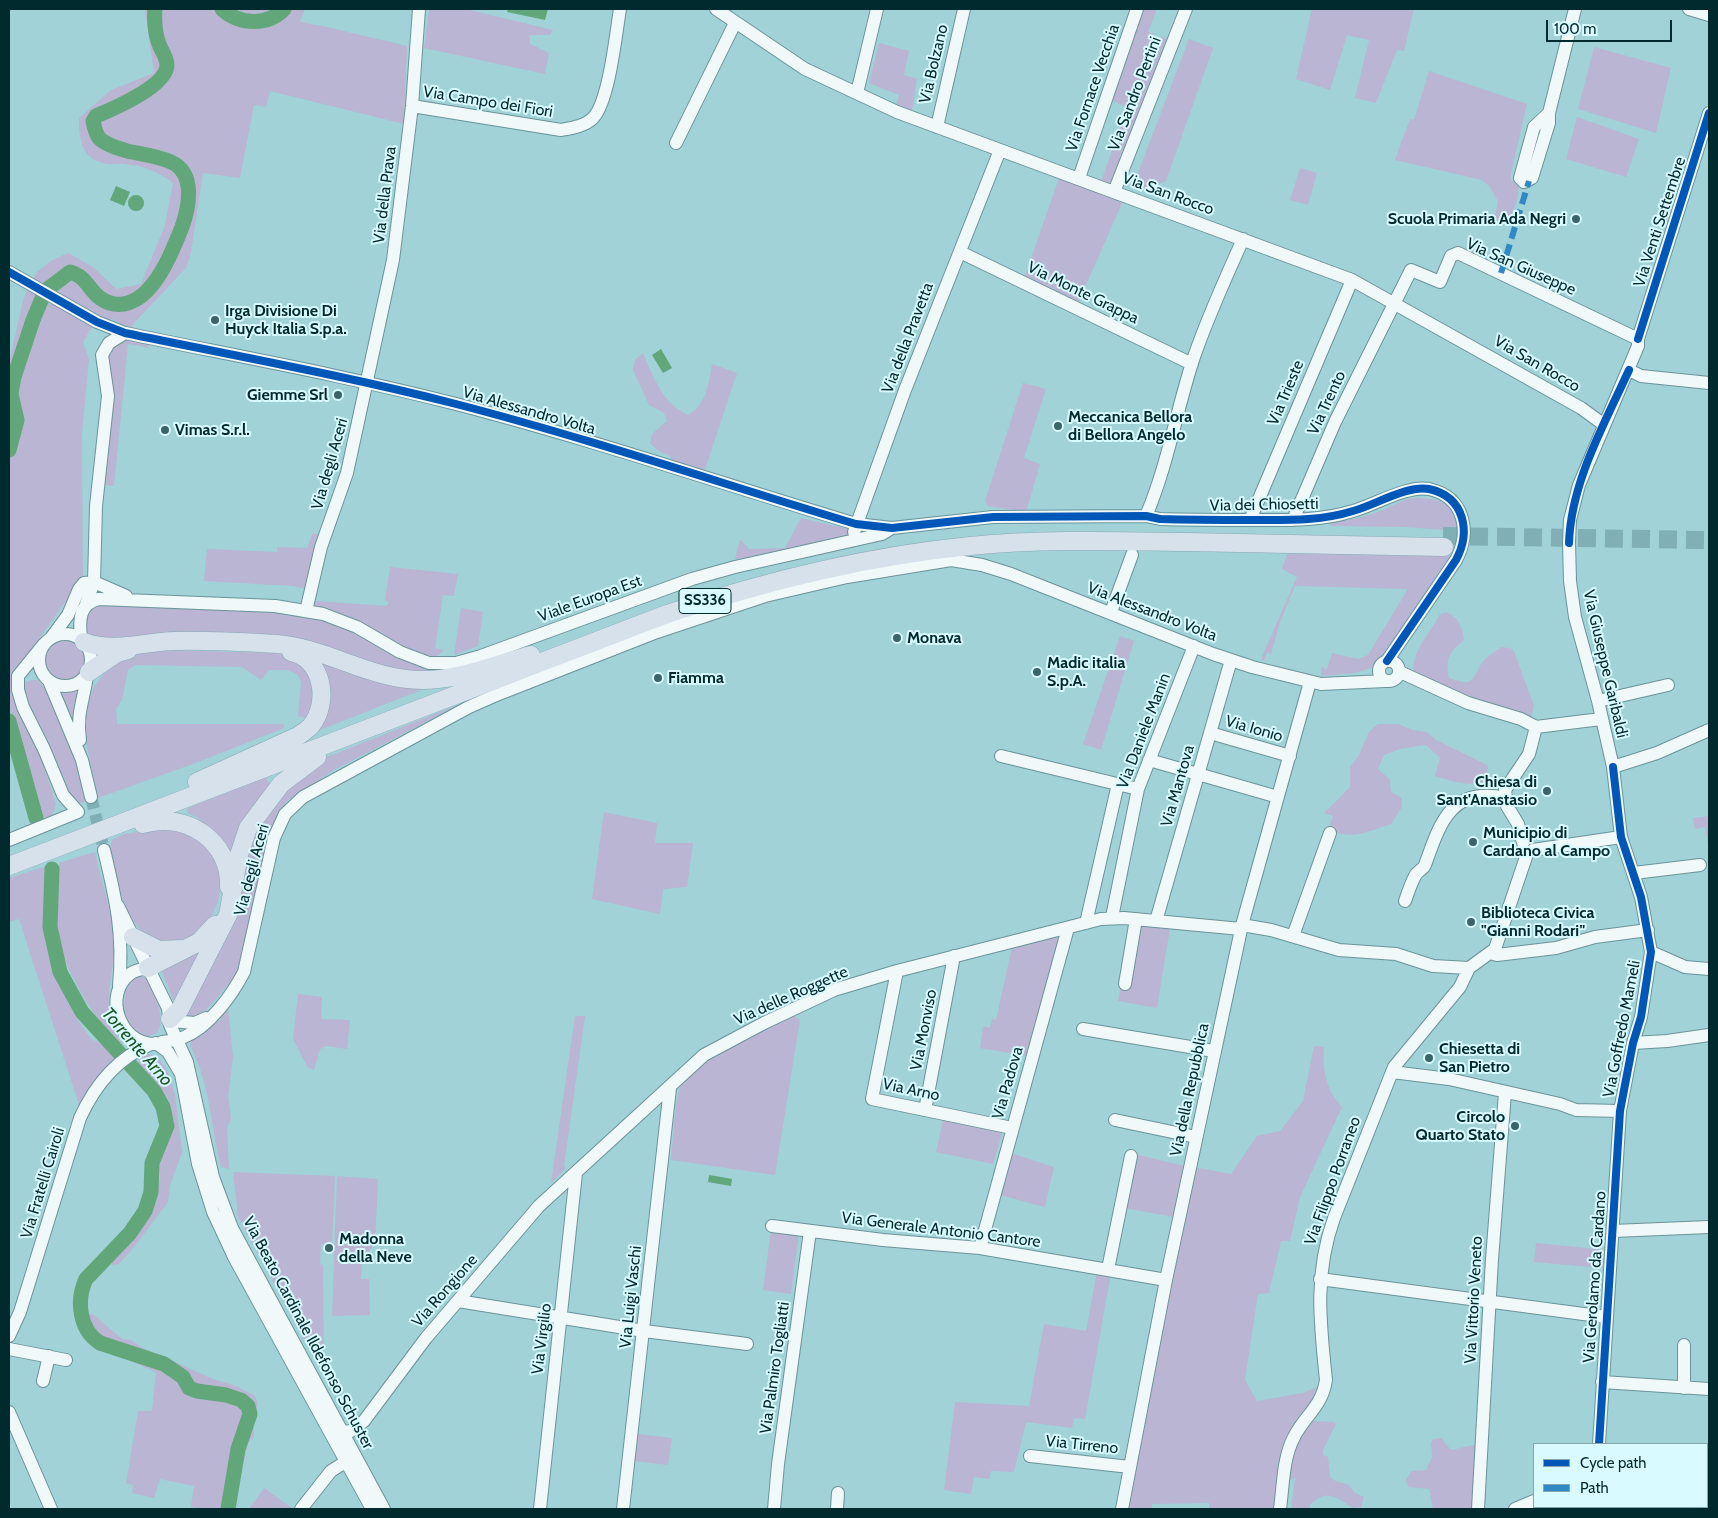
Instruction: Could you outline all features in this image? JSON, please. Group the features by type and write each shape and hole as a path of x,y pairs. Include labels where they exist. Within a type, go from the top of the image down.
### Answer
{"highway":[{"name":"SS336","path":"9,854 663,604 720,584 823,558 929,540 1009,532 1088,530 1444,542 1069,541 969,546 866,561 785,578 683,609 9,866"},
{"path":"83,640 99,647 113,648 154,642 178,641 279,644 304,649 397,679 425,680 450,677 531,655"},
{"path":"88,673 117,654 131,649 179,646 278,650 297,654 309,662 317,673 321,686 321,700 317,715 310,727 298,736 196,782"},
{"path":"175,1019 228,915 239,855 248,828 259,811 281,784 309,761 390,721"},
{"path":"30,858 160,819 189,824 212,840 222,854 229,872 230,886 225,907 212,929 199,942 148,968"},
{"path":"133,937 159,950 184,949"}],"street":[{"name":"Via della Prava","path":"368,383 393,260 412,106 419,9"},
{"name":"Via Campo dei Fiori","path":"412,106 561,130 579,126 594,118 604,97 620,9"},
{"name":"Via San Rocco","path":"716,9 734,23 805,69 857,93 937,127 1352,280 1581,408 1603,424"},
{"path":"857,93 877,9"},
{"name":"Via Bolzano","path":"937,127 964,9"},
{"name":"Via Fornace Vecchia","path":"1079,178 1137,9"},
{"name":"Via Sandro Pertini","path":"1114,192 1186,9"},
{"path":"1549,113 1575,9"},
{"path":"1689,9 1709,14"},
{"path":"676,143 734,23"},
{"name":"Via Venti Settembre","path":"1628,370 1638,346 1638,339 1709,112"},
{"name":"Via della Pravetta","path":"853,539 856,524 905,390 1000,150"},
{"path":"1146,516 1155,493 1192,364 1205,326 1243,239"},
{"name":"Via Monte Grappa","path":"960,252 1192,364"},
{"name":"Via San Giuseppe","path":"1394,302 1411,270 1440,282 1451,256 1458,253 1638,339"},
{"name":"Via Alessandro Volta","path":"9,272 97,322 125,333 368,383 548,429 856,524 892,528 993,517"},
{"name":"Via Trieste","path":"1250,520 1352,280"},
{"name":"Via Trento","path":"1293,520 1335,422 1394,302"},
{"path":"91,797 82,760 78,727 80,703 92,659 83,640 82,611 94,582 96,506 108,396 102,355 109,344 125,333"},
{"path":"1628,370 1641,376 1709,383"},
{"name":"Via Giuseppe Garibaldi","path":"1621,837 1613,767 1576,617 1570,581 1569,542 1570,520 1579,485 1603,424 1628,370"},
{"name":"Via degli Aceri","path":"306,611 321,546 347,473 368,383"},
{"name":"Via dei Chiosetti","path":"993,517 1146,516 1160,519 1293,520 1330,517 1351,512 1416,489 1427,489 1441,493 1456,504 1464,526 1462,550 1399,645 1390,671"},
{"name":"Viale Europa Est","path":"138,599 275,606 323,614 358,627 400,652 429,663 456,663 481,656 692,579 853,539 882,534 892,528"},
{"path":"1111,612 1132,555"},
{"name":"Via Alessandro Volta","path":"469,707 657,632 747,601 838,579 951,560 998,569 1232,660 1310,682 1345,683 1390,671 1405,680 1431,685 1468,702 1536,727 1601,719"},
{"path":"9,840 78,812 63,795 44,749 23,707 17,684 18,676 23,667 48,641 70,611 81,586 94,582 116,593 138,599"},
{"path":"86,604 99,599 138,599"},
{"path":"82,760 48,680 42,672 39,658 48,641 66,634 83,640"},
{"name":"Via Daniele Manin","path":"1112,917 1138,789 1194,646"},
{"name":"Via Mantova","path":"1156,921 1232,660"},
{"path":"17,684 30,676 48,680 57,685 74,685 88,673"},
{"name":"Via della Repubblica","path":"1122,1509 1166,1280 1241,927 1310,682"},
{"path":"1598,701 1668,685"},
{"name":"Via degli Aceri","path":"194,1032 226,1002 244,972 274,838 285,814 303,796 469,707"},
{"path":"1490,953 1495,949 1527,850 1518,824 1507,806 1505,790 1528,754 1536,727"},
{"path":"1613,767 1657,754 1709,730"},
{"name":"Via Ionio","path":"1210,733 1290,756"},
{"path":"1001,756 1138,789"},
{"path":"1149,760 1278,797"},
{"path":"1086,923 1118,784"},
{"path":"63,795 63,818"},
{"path":"1405,901 1415,874 1424,868 1435,834 1449,811 1460,802 1469,798 1484,795 1505,798"},
{"path":"1293,936 1330,833"},
{"path":"1527,850 1621,837"},
{"name":"Via Goffredo Mameli","path":"1620,1111 1633,1043 1641,1017 1651,952 1648,930 1634,873 1621,837"},
{"path":"104,850 118,906 122,958 118,1015 132,1047 130,1054"},
{"path":"1634,873 1700,865"},
{"path":"118,906 175,1019"},
{"name":"Via delle Roggette","path":"557,1190 704,1055 756,1028 834,990 896,971 1086,923 1112,917 1241,927 1293,936 1339,950 1396,954 1433,966 1469,968"},
{"path":"1125,984 1136,919"},
{"name":"Via Padova","path":"980,1248 1068,928"},
{"path":"1490,953 1506,954 1556,948 1595,937 1648,930"},
{"path":"1651,952 1684,967 1709,969"},
{"name":"Via Filippo Porraneo","path":"1280,1509 1290,1446 1300,1427 1322,1398 1325,1390 1326,1380 1319,1316 1320,1279 1325,1243 1334,1218 1394,1066 1460,987 1469,968 1490,953"},
{"name":"Via Monviso","path":"925,1110 954,956"},
{"path":"119,991 124,979 132,972 148,968"},
{"name":"Via Arno","path":"896,971 872,1098 876,1101 1012,1128"},
{"path":"175,1019 195,1023 211,1017"},
{"path":"125,1030 133,1039 156,1043 168,1035 175,1019"},
{"name":"Via Beato Cardinale Ildefonso Schuster","path":"175,1019 177,1039 184,1053 195,1088 213,1177 232,1228 343,1432 349,1455 372,1509"},
{"path":"1083,1029 1214,1051"},
{"path":"184,1053 185,1043 194,1032"},
{"name":"Via Fratelli Cairoli","path":"9,1336 20,1312 80,1118 89,1098 116,1066 130,1054 156,1043 177,1039 194,1032"},
{"path":"1633,1043 1667,1042 1709,1035"},
{"name":"Via Beato Cardinale Ildefonso Schuster","path":"156,1043 168,1052 181,1074 198,1164 213,1212 234,1257 349,1455 384,1509"},
{"path":"1392,1072 1449,1079 1560,1104 1576,1110 1620,1111"},
{"name":"Via Luigi Vaschi","path":"623,1509 670,1088"},
{"name":"Via Vittorio Veneto","path":"1478,1509 1504,1092"},
{"name":"Via Gerolamo da Cardano","path":"1599,1443 1620,1111"},
{"path":"1115,1120 1196,1137"},
{"path":"1108,1269 1131,1156"},
{"name":"Via Virgilio","path":"540,1509 576,1173"},
{"name":"Via Rongione","path":"301,1509 330,1471 349,1455 364,1421 426,1338 539,1206 557,1190"},
{"name":"Via Generale Antonio Cantore","path":"772,1226 980,1248 1166,1280"},
{"path":"1612,1232 1709,1228"},
{"name":"Via Palmiro Togliatti","path":"774,1509 778,1464 810,1231"},
{"path":"1320,1279 1606,1317"},
{"path":"458,1301 644,1331 747,1344"},
{"path":"1684,1345 1684,1388"},
{"path":"9,1349 66,1360"},
{"path":"43,1381 49,1356"},
{"path":"1602,1382 1709,1390"},
{"path":"9,1412 51,1509"},
{"name":"Via Rongione","path":"343,1432 351,1432 364,1421"},
{"name":"Via Tirreno","path":"1030,1456 1130,1467"},
{"path":"837,1509 838,1493"},
{"path":"1515,1509 1533,1501"}],"shaded area":[{"path":"145,9 305,9 300,22 407,46 404,124 270,91 266,107 254,105 240,178 203,173 191,252 186,268 133,324 132,329 112,319 92,327 83,342 89,359 82,433 83,577 14,674 56,804 52,817 44,824 9,706 9,363 24,297 37,272 51,261 68,253 93,267 116,289 141,284 165,225 173,183 156,172 144,168 122,164 108,164 92,159 81,142 80,134 79,118 111,90 154,73"},
{"path":"429,9 465,9 553,30 550,35 529,35 530,44 549,53 545,74 424,48"},
{"path":"508,9 548,9 545,20 507,12"},
{"path":"1143,9 1157,9 1148,32 1153,34 1156,39 1162,37 1167,39 1110,185 1101,182 1127,107 1112,101"},
{"path":"1312,9 1414,9 1404,51 1397,50 1376,103 1355,98 1369,40 1347,35 1330,90 1296,79"},
{"path":"1189,39 1213,48 1166,181 1147,189 1133,186"},
{"path":"879,43 909,51 904,75 917,79 912,111 896,106 899,95 869,83"},
{"path":"1594,47 1671,68 1656,133 1578,109"},
{"path":"1429,71 1527,104 1511,173 1511,180 1519,186 1517,201 1508,221 1502,224 1495,217 1498,201 1490,187 1482,180 1395,160 1410,119 1414,120"},
{"path":"1577,117 1639,139 1626,177 1566,159"},
{"path":"1300,168 1317,173 1308,205 1290,200"},
{"path":"1059,178 1123,201 1078,303 1024,279"},
{"path":"116,186 130,192 124,206 110,200"},
{"path":"136,195 142,197 144,203 142,209 136,211 130,209 128,203 130,197"},
{"path":"129,339 148,344 150,348 128,344 114,486 103,485 107,353 121,341"},
{"path":"661,349 672,368 663,373 652,355"},
{"path":"643,353 660,390 672,405 689,415 703,399 708,386 712,364 737,373 704,473 673,463 670,456 659,451 650,443 652,434 667,421 664,413 649,405 633,370 635,360"},
{"path":"1023,383 1046,389 1024,458 1040,464 1026,512 988,506 985,501"},
{"path":"1412,498 1430,499 1450,507 1455,513 1461,531 1404,527 1332,526 1328,523 1369,515"},
{"path":"801,518 848,529 848,535 763,557 735,559 740,539 749,549 785,548"},
{"path":"312,534 321,534 307,589 293,586 204,581 207,549 277,552 277,547 307,548"},
{"path":"1287,554 1452,555 1392,648 1389,647 1371,668 1355,673 1321,676 1321,667 1327,669 1332,653 1358,659 1368,655 1408,589 1295,586 1280,622 1271,654 1267,652 1264,661 1261,659 1297,577 1282,569"},
{"path":"390,567 458,574 454,596 443,595 435,648 444,650 436,657 412,652 314,606 313,603 316,601 387,606 389,602 385,601"},
{"path":"100,604 284,611 314,616 439,667 442,673 408,675 333,654 109,644 88,635 84,626 90,607"},
{"path":"461,608 483,612 478,646 454,655"},
{"path":"1446,612 1459,623 1464,640 1449,656 1449,678 1461,682 1469,682 1484,660 1493,653 1502,647 1513,649 1534,706 1531,718 1470,698 1414,672 1415,658 1422,642 1440,614"},
{"path":"1120,636 1134,641 1101,750 1083,744"},
{"path":"65,640 79,646 85,660 79,674 65,680 51,674 45,660 51,646"},
{"path":"161,650 278,653 293,657 306,664 317,687 309,719 298,716 301,682 297,674 287,670 269,670 261,680 242,667 135,665 128,670 122,700 116,709 117,724 284,724 284,728 201,761 98,798 85,731 86,714 94,687 101,677 122,661 147,652"},
{"path":"312,656 431,686 315,732"},
{"path":"38,680 57,707 74,754 86,802 80,803 71,795 48,741 24,694 26,682"},
{"path":"83,687 73,722 58,693 60,691 73,691"},
{"path":"460,704 334,770 287,801 277,816 259,875 239,972 201,1016 188,1017 185,1014 246,850 269,806 307,768 327,757"},
{"path":"1378,724 1398,724 1412,730 1427,732 1436,740 1487,765 1488,768 1483,782 1468,784 1435,776 1440,758 1426,745 1400,749 1384,755 1378,769 1390,780 1391,792 1402,798 1402,807 1391,824 1352,835 1329,828 1333,816 1324,813 1350,787 1350,767 1359,755 1369,732"},
{"path":"266,777 270,786 234,849 228,850 197,817 187,813 188,808"},
{"path":"604,812 657,823 655,843 693,843 687,887 663,889 660,914 592,899"},
{"path":"1709,816 1709,849 1705,827 1695,829 1693,818"},
{"path":"172,826 196,836 206,844 219,875 219,896 212,915 200,929 185,939 167,942 150,937 134,922 129,914 121,895 110,846 113,839 124,834"},
{"path":"95,852 114,931 115,945 109,1004 110,1018 114,1031 123,1044 118,1048 80,991 64,958 54,921 59,863"},
{"path":"47,866 43,925 51,960 65,997 78,1020 91,1039 106,1046 115,1058 79,1105 19,919 9,922 9,878"},
{"path":"1141,926 1170,928 1157,1008 1118,1001 1121,985"},
{"path":"1056,937 1059,939 1026,1056 980,1048 983,1026 990,1028 992,1019 996,1020 1012,947"},
{"path":"200,949 175,1000 173,1000 160,966"},
{"path":"142,976 147,979 153,991 161,1019 158,1032 147,1037 132,1027 125,1013 124,1005 127,988 131,980"},
{"path":"298,994 322,997 321,1019 350,1020 347,1049 326,1046 320,1049 314,1070 308,1068 293,1039"},
{"path":"228,1007 233,1057 228,1097 231,1118 227,1128 229,1169 221,1167 206,1090 197,1060 190,1045 193,1039 221,1019 220,1016"},
{"path":"793,1015 800,1020 775,1175 671,1160 678,1093 687,1077 698,1067 731,1046"},
{"path":"575,1016 585,1016 564,1166 566,1168 551,1183"},
{"path":"1314,1046 1324,1047 1326,1079 1332,1094 1342,1107 1300,1197 1290,1241 1281,1241 1269,1293 1258,1294 1245,1380 1257,1401 1303,1393 1322,1385 1311,1407 1293,1426 1284,1446 1274,1509 1209,1509 1209,1503 1152,1504 1152,1509 1127,1509 1194,1167 1231,1174 1257,1136 1280,1131 1303,1101"},
{"path":"149,1054 160,1060 168,1073 175,1095 182,1152 170,1186 168,1202 135,1246 119,1264 113,1265 111,1261 116,1253 130,1242 154,1203 160,1178 159,1166 165,1150 170,1122 169,1100 142,1071 137,1057"},
{"path":"943,1120 1000,1130 1002,1134 993,1164 936,1152"},
{"path":"1011,1153 1054,1167 1045,1207 1000,1195"},
{"path":"1135,1154 1184,1166 1174,1217 1124,1208"},
{"path":"233,1172 335,1176 332,1244 321,1244 320,1264 323,1265 324,1376 238,1217"},
{"path":"709,1175 732,1179 731,1186 708,1182"},
{"path":"337,1176 378,1179 375,1243 362,1261 361,1279 369,1279 370,1315 332,1316"},
{"path":"771,1230 799,1233 791,1294 763,1290"},
{"path":"1536,1243 1605,1250 1603,1268 1534,1262"},
{"path":"1097,1271 1111,1273 1085,1419 1074,1418 1072,1428 1026,1422 1014,1472 991,1471 989,1479 974,1477 971,1494 944,1490 955,1402 1029,1406 1044,1324 1086,1331"},
{"path":"87,1314 94,1315 122,1339 131,1340 143,1348 213,1379 236,1386 255,1396 258,1403 254,1419 254,1435 248,1444 233,1509 191,1507 194,1486 160,1479 154,1498 132,1493 133,1485 126,1483 138,1411 152,1411 156,1372 101,1348 82,1336 78,1321"},
{"path":"1310,1421 1334,1422 1336,1424 1323,1450 1323,1455 1328,1457 1330,1477 1337,1482 1348,1484 1355,1493 1364,1497 1361,1507 1353,1508 1336,1498 1326,1496 1316,1500 1310,1505 1310,1509 1291,1509 1295,1478 1288,1481 1298,1436"},
{"path":"637,1434 672,1438 668,1465 635,1461"},
{"path":"1441,1438 1451,1450 1478,1444 1474,1509 1433,1509 1429,1489 1408,1487 1406,1480 1411,1471 1426,1470 1432,1457 1431,1443 1433,1439"},
{"path":"264,1488 293,1509 249,1509"}],"waterway":[{"name":"Torrente Arno","path":"9,450 17,420 11,394 14,377 45,291 70,272 80,276 100,298 107,302 122,304 136,300 148,290 162,271 182,227 187,210 188,191 187,182 179,167 166,160 127,151 105,143 99,138 93,121 96,116 149,89 165,73 167,62 157,36 155,9"},
{"name":"Torrente Arno","path":"222,9 245,21 262,21 277,15 284,9"},
{"name":"Torrente Arno","path":"9,721 36,818"},
{"name":"Torrente Arno","path":"52,869 50,927 60,972 82,1012 154,1091 163,1107 167,1126 152,1163 151,1192 145,1211 130,1233 86,1279 81,1296 81,1314 88,1330 100,1343 164,1364 183,1377 189,1388 226,1395 241,1400 248,1406 250,1414 238,1449 228,1509"}],"tunnel":[{"path":"1443,536 1709,540"},
{"path":"91,797 104,850"}],"marked path":[{"path":"1501,273 1529,181"}],"cycle path":[{"path":"1638,339 1709,113"},
{"path":"9,272 97,322 125,333 333,375 456,404 607,447 856,524 892,528 993,517 1146,516 1160,519 1184,520 1304,519 1329,517 1362,508 1411,490 1429,489 1441,493 1451,500 1462,517 1464,527 1461,549 1456,560 1387,661"},
{"path":"1569,543 1571,520 1582,476 1590,454 1629,370"},
{"path":"1599,1443 1620,1111 1633,1043 1641,1017 1651,952 1641,897 1621,837 1613,767"}],"place":[{"name":"Scuola Primaria Ada Negri","path":"1576,219"},
{"name":"Irga Divisione Di Huyck Italia S.p.a.","path":"215,320"},
{"name":"Giemme Srl","path":"338,395"},
{"name":"Meccanica Bellora di Bellora Angelo","path":"1058,426"},
{"name":"Vimas S.r.l.","path":"165,430"},
{"name":"Monava","path":"897,638"},
{"name":"Madic italia S.p.A.","path":"1037,672"},
{"name":"Fiamma","path":"658,678"},
{"name":"Chiesa di Sant'Anastasio","path":"1547,791"},
{"name":"Municipio di Cardano al Campo","path":"1473,842"},
{"name":"Biblioteca Civica \"Gianni Rodari\"","path":"1471,922"},
{"name":"Chiesetta di San Pietro","path":"1429,1058"},
{"name":"Circolo Quarto Stato","path":"1515,1126"},
{"name":"Madonna della Neve","path":"329,1248"}]}
